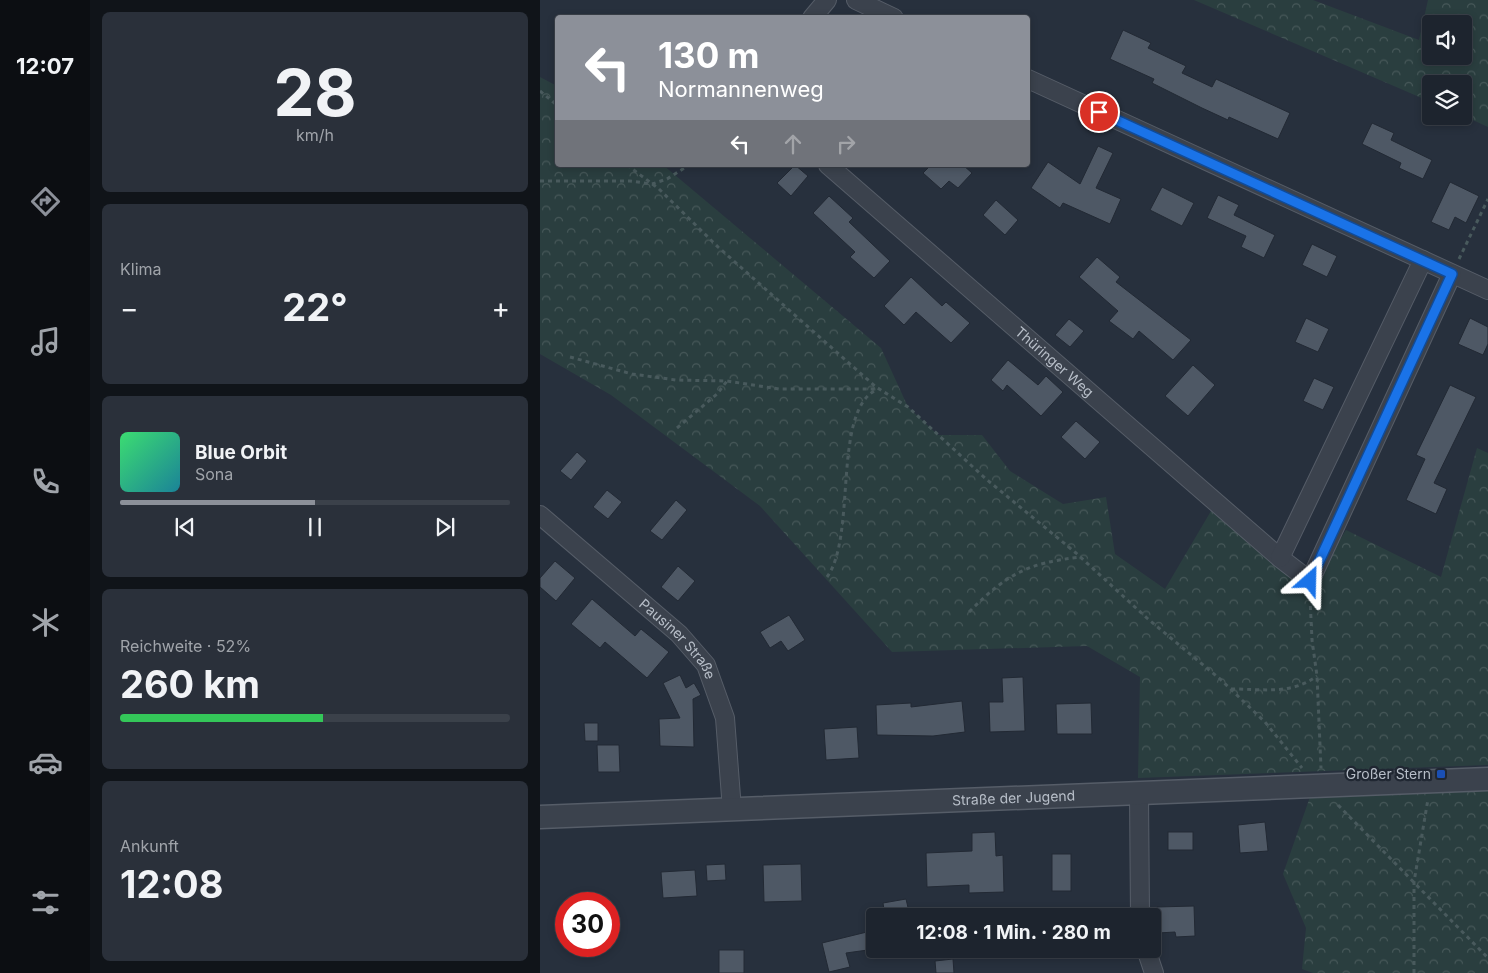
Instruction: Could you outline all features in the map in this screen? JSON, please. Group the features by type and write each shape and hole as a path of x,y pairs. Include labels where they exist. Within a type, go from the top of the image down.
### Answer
{"street":[{"path":"814,15 827,0"},
{"path":"856,0 888,15"},
{"path":"1030,80 1488,290"},
{"name":"Thüringer Weg","path":"830,167 1280,558 1310,581"},
{"path":"1280,558 1423,260"},
{"path":"1310,581 1452,274"},
{"name":"Pausiner Straße","path":"540,515 679,634 706,666 724,718 732,810"},
{"name":"Straße der Jugend","path":"540,817 1488,779"},
{"path":"1140,793 1140,908"},
{"path":"1149,958 1154,973"}],"path":[{"path":"540,91 555,104"},
{"path":"630,167 652,184 718,247 879,389 908,407 986,479 1081,557 1148,619 1230,689 1265,722 1319,785 1488,958"},
{"path":"540,180 630,181 652,184 667,179 686,167"},
{"path":"1452,274 1488,199"},
{"path":"570,357 632,374 676,380 727,381 779,389 879,389"},
{"path":"676,428 716,394 727,381"},
{"path":"827,577 835,562 841,533 852,428 866,399 871,393 879,389"},
{"path":"969,612 994,588 1019,571 1033,565 1081,557"},
{"path":"1310,581 1312,640 1318,676 1322,766 1319,785"},
{"path":"1230,689 1284,690 1304,686 1318,676"},
{"path":"1414,973 1414,882 1432,781"}],"green space":[{"path":"1194,0 1313,0 1419,40 1422,27 1422,65 1472,65 1472,15 1425,15 1428,0 1488,0 1488,127 1472,120 1472,75 1422,75 1422,98"},
{"path":"540,77 555,85 555,167 665,167 881,348 908,407 938,435 982,435 1010,471 1063,504 1106,497 1115,554 1165,589 1211,511 1309,590 1346,530 1441,577 1477,448 1488,453 1488,765 1138,778 1140,677 1087,646 892,652 760,506 611,395 540,354"},
{"path":"1488,790 1488,973 1313,973 1302,969 1306,928 1283,874 1310,797"}],"building":[{"path":"1123,30 1151,43 1148,48 1186,66 1182,73 1212,87 1216,79 1290,113 1278,139 1229,117 1228,120 1202,108 1152,83 1154,79 1110,59"},
{"path":"1372,123 1394,133 1391,140 1432,160 1423,179 1399,168 1401,163 1362,144"},
{"path":"1098,146 1113,153 1096,188 1121,199 1110,224 1063,203 1060,208 1031,188 1048,162 1080,184"},
{"path":"793,167 797,167 808,176 791,196 777,183"},
{"path":"929,167 965,167 972,173 958,188 949,181 941,189 923,173"},
{"path":"1450,182 1479,196 1466,223 1455,217 1449,230 1431,222"},
{"path":"1162,187 1194,203 1182,226 1150,210"},
{"path":"1218,195 1239,205 1234,215 1275,235 1264,258 1241,247 1246,236 1207,218"},
{"path":"829,196 853,218 849,222 890,261 874,278 850,257 855,252 813,213"},
{"path":"996,200 1018,220 1005,235 983,215"},
{"path":"1312,244 1337,256 1327,277 1302,265"},
{"path":"1097,257 1120,277 1116,282 1191,340 1173,360 1139,331 1133,339 1109,321 1118,311 1079,277"},
{"path":"911,277 942,306 946,302 970,323 951,343 916,312 904,325 884,306"},
{"path":"1306,318 1329,329 1318,352 1295,342"},
{"path":"1470,318 1488,327 1488,344 1483,355 1458,344"},
{"path":"1069,319 1084,331 1070,347 1055,335"},
{"path":"1008,360 1038,385 1046,376 1063,392 1041,416 1007,385 1003,391 991,380"},
{"path":"1193,365 1215,385 1188,416 1165,396"},
{"path":"1314,378 1334,387 1323,410 1303,401"},
{"path":"1450,385 1476,397 1434,483 1447,489 1436,514 1406,500 1425,459 1416,455"},
{"path":"1076,421 1100,442 1085,459 1061,437"},
{"path":"577,452 587,461 571,480 560,471"},
{"path":"607,490 622,502 608,519 593,507"},
{"path":"676,500 687,510 662,540 650,531"},
{"path":"555,561 575,578 556,601 540,587 540,578"},
{"path":"678,566 695,581 678,601 661,587"},
{"path":"592,599 635,636 641,629 669,652 647,678 605,642 600,648 571,624"},
{"path":"789,615 805,640 788,651 781,641 770,648 760,632"},
{"path":"680,675 686,688 694,683 701,695 693,699 694,747 660,746 659,719 680,718 663,683"},
{"path":"1023,677 1025,731 990,732 989,702 1003,702 1002,678"},
{"path":"962,701 965,732 933,736 877,735 876,705 911,703 911,707"},
{"path":"1091,703 1092,734 1057,734 1056,704"},
{"path":"584,723 598,723 598,741 585,741"},
{"path":"857,727 859,758 826,760 824,729"},
{"path":"597,745 619,745 620,772 598,772"},
{"path":"1265,822 1268,851 1240,853 1238,825"},
{"path":"995,832 996,856 1003,855 1004,892 969,893 969,885 927,887 926,853 972,851 972,833"},
{"path":"1168,832 1193,832 1193,850 1168,850"},
{"path":"1052,854 1071,854 1071,891 1052,891"},
{"path":"725,864 726,880 707,881 706,865"},
{"path":"801,864 802,901 764,902 763,865"},
{"path":"695,870 697,896 663,898 661,872"},
{"path":"906,899 908,908 884,908 883,903"},
{"path":"1194,906 1195,936 1176,937 1175,932 1161,933 1161,908 1157,907"},
{"path":"866,932 866,950 846,953 850,967 829,972 822,943"},
{"path":"719,950 744,950 744,973 719,973"},
{"path":"953,959 954,973 936,973 935,961"}],"place":[{"name":"Großer Stern","path":"1441,774"}],"route":[{"path":"1099,112 1452,274 1310,581"}]}
